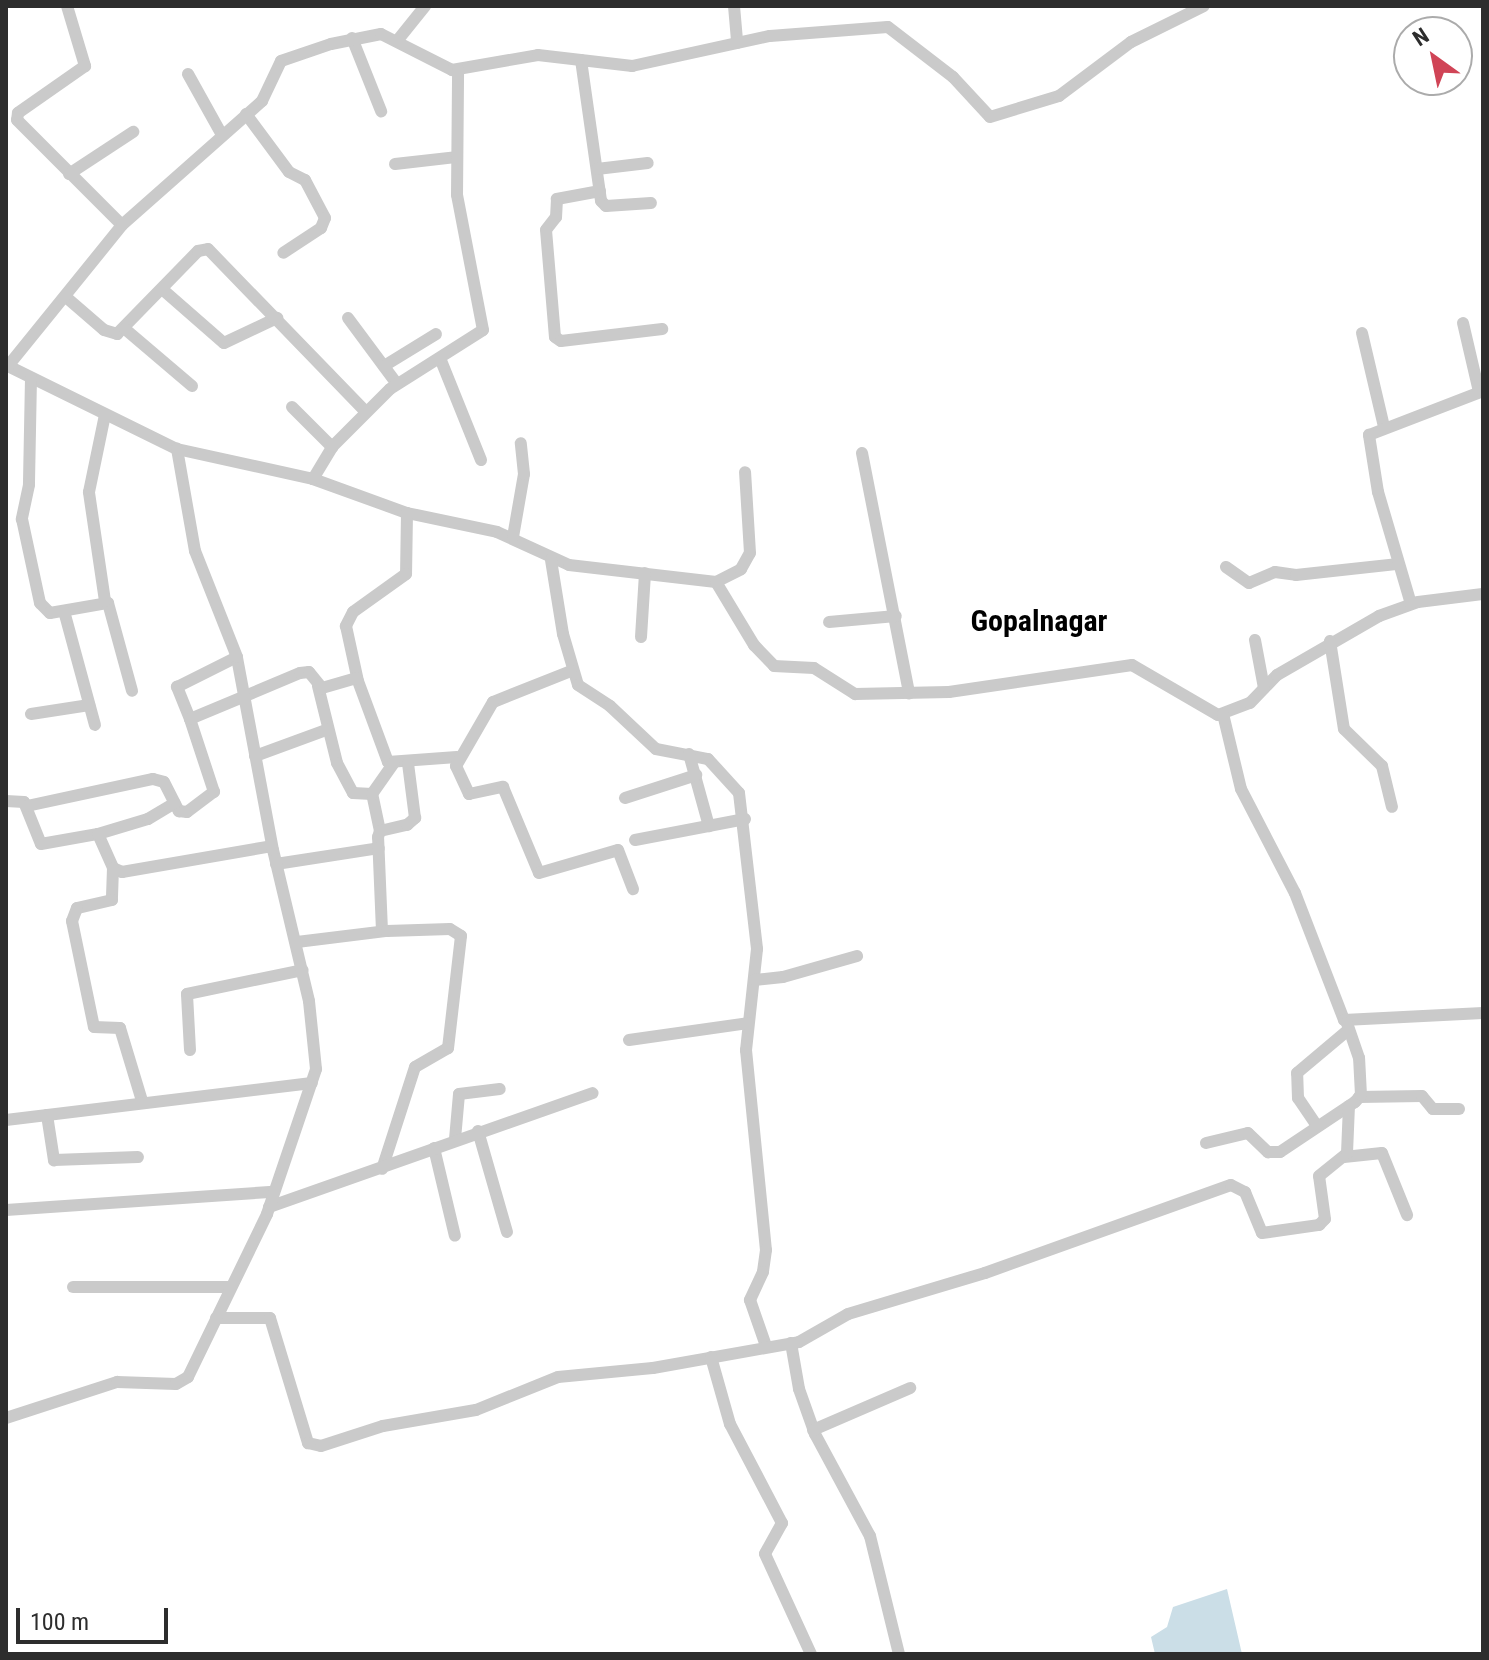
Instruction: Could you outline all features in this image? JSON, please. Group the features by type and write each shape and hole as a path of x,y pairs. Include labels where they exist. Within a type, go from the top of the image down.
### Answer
{"street":[{"path":"67,6 85,66 16,116 69,174 122,225"},
{"path":"397,41 425,6"},
{"path":"734,6 737,43"},
{"path":"745,472 750,553 741,569 716,582 551,560 513,537 407,513 313,479 177,449 7,366 67,298 122,225 267,93 281,61 352,38 376,33 397,41 441,67 458,70 527,55 642,66 782,35 893,29 916,53 953,77 990,117 1059,96 1139,37 1204,6"},
{"path":"352,38 381,111"},
{"path":"581,60 600,191 606,206 651,203"},
{"path":"313,479 332,447 397,384 483,330 466,256 456,157 458,70"},
{"path":"188,74 222,135"},
{"path":"246,114 289,172 305,180 325,218 321,228 283,253"},
{"path":"69,174 133,132"},
{"path":"395,164 456,157"},
{"path":"597,169 648,163"},
{"path":"600,191 557,199 556,217 546,230 555,337 561,341 662,329"},
{"path":"67,298 104,330 117,334 198,251 208,249 366,412"},
{"path":"162,289 224,343 277,318"},
{"path":"348,318 397,384"},
{"path":"1411,604 1367,448 1369,435 1481,391 1463,323"},
{"path":"125,329 192,386"},
{"path":"1362,333 1384,427"},
{"path":"384,366 436,334"},
{"path":"440,358 481,460"},
{"path":"31,378 29,485 22,519 42,608 50,613 105,601"},
{"path":"292,407 332,447"},
{"path":"105,415 89,492 105,601 132,691"},
{"path":"513,537 524,474 521,443"},
{"path":"6,1418 117,1382 182,1383 269,1207 312,1083 317,1056 303,970 272,846 237,657 195,551 177,449"},
{"path":"862,453 909,693"},
{"path":"393,764 383,752 357,678 346,620 406,574 407,513"},
{"path":"551,560 571,671 578,685 618,713 650,746 708,759 728,775 739,793 745,819 757,949 763,979 748,1023 766,1250 763,1272 750,1300 765,1339"},
{"path":"1226,567 1249,583 1275,572 1296,575 1398,564"},
{"path":"641,637 645,573"},
{"path":"716,582 774,666 814,668 855,694 949,692 1132,665 1209,712 1223,714 1250,703 1264,688 1330,641 1411,604 1483,594"},
{"path":"64,611 95,725"},
{"path":"829,622 896,616"},
{"path":"1255,640 1264,688"},
{"path":"1330,641 1344,729 1382,766 1392,807"},
{"path":"27,806 153,779 164,782 175,803 187,812 214,792 177,687 237,657"},
{"path":"571,671 493,702 457,757 456,766 469,794 500,785 506,790 539,873 618,850 633,889"},
{"path":"190,719 306,672 318,686 326,730 351,790 372,794"},
{"path":"318,686 357,678"},
{"path":"31,714 89,705"},
{"path":"1223,714 1241,789 1291,884 1359,1058 1344,1157"},
{"path":"255,756 326,730"},
{"path":"689,754 709,826"},
{"path":"393,764 457,757"},
{"path":"380,831 407,825 415,818 408,763"},
{"path":"382,931 380,831 372,794 393,764"},
{"path":"625,798 696,775"},
{"path":"6,801 19,799 27,806 41,844 98,834 148,819 175,803"},
{"path":"635,840 745,819"},
{"path":"98,834 113,868 112,900 77,908 72,921 94,1027 120,1028 142,1101"},
{"path":"113,868 129,872 272,846"},
{"path":"276,864 379,848"},
{"path":"297,942 382,931 450,929 459,932 462,944 448,1048 415,1067 382,1169"},
{"path":"763,979 857,956"},
{"path":"190,1050 187,994 303,970"},
{"path":"1317,1126 1298,1098 1297,1073 1347,1027 1437,1011 1483,1013"},
{"path":"629,1040 748,1023"},
{"path":"6,1120 142,1101 312,1083"},
{"path":"455,1139 459,1094 500,1089"},
{"path":"269,1207 382,1169 455,1139 593,1093"},
{"path":"1206,1143 1248,1133 1272,1154 1354,1102 1422,1096 1433,1109 1459,1109"},
{"path":"47,1115 54,1160 138,1157"},
{"path":"478,1131 507,1232"},
{"path":"434,1148 455,1236"},
{"path":"216,1318 270,1318 306,1439 321,1446 397,1423 476,1410 558,1377 711,1357 765,1339 791,1343 848,1314 1000,1268 1231,1185 1245,1192 1262,1233 1319,1225 1325,1219 1319,1176 1344,1157 1382,1153 1407,1215"},
{"path":"6,1210 273,1192"},
{"path":"73,1287 230,1287"},
{"path":"791,1343 813,1430 870,1536 899,1654"},
{"path":"711,1357 730,1424 782,1523 765,1554 811,1654"},
{"path":"813,1430 910,1388"}],"shaded area":[{"path":"1227,1589 1242,1654 1155,1654 1151,1637 1167,1627 1173,1607"}],"district":[{"name":"Gopalnagar","path":"1039,621"}]}
